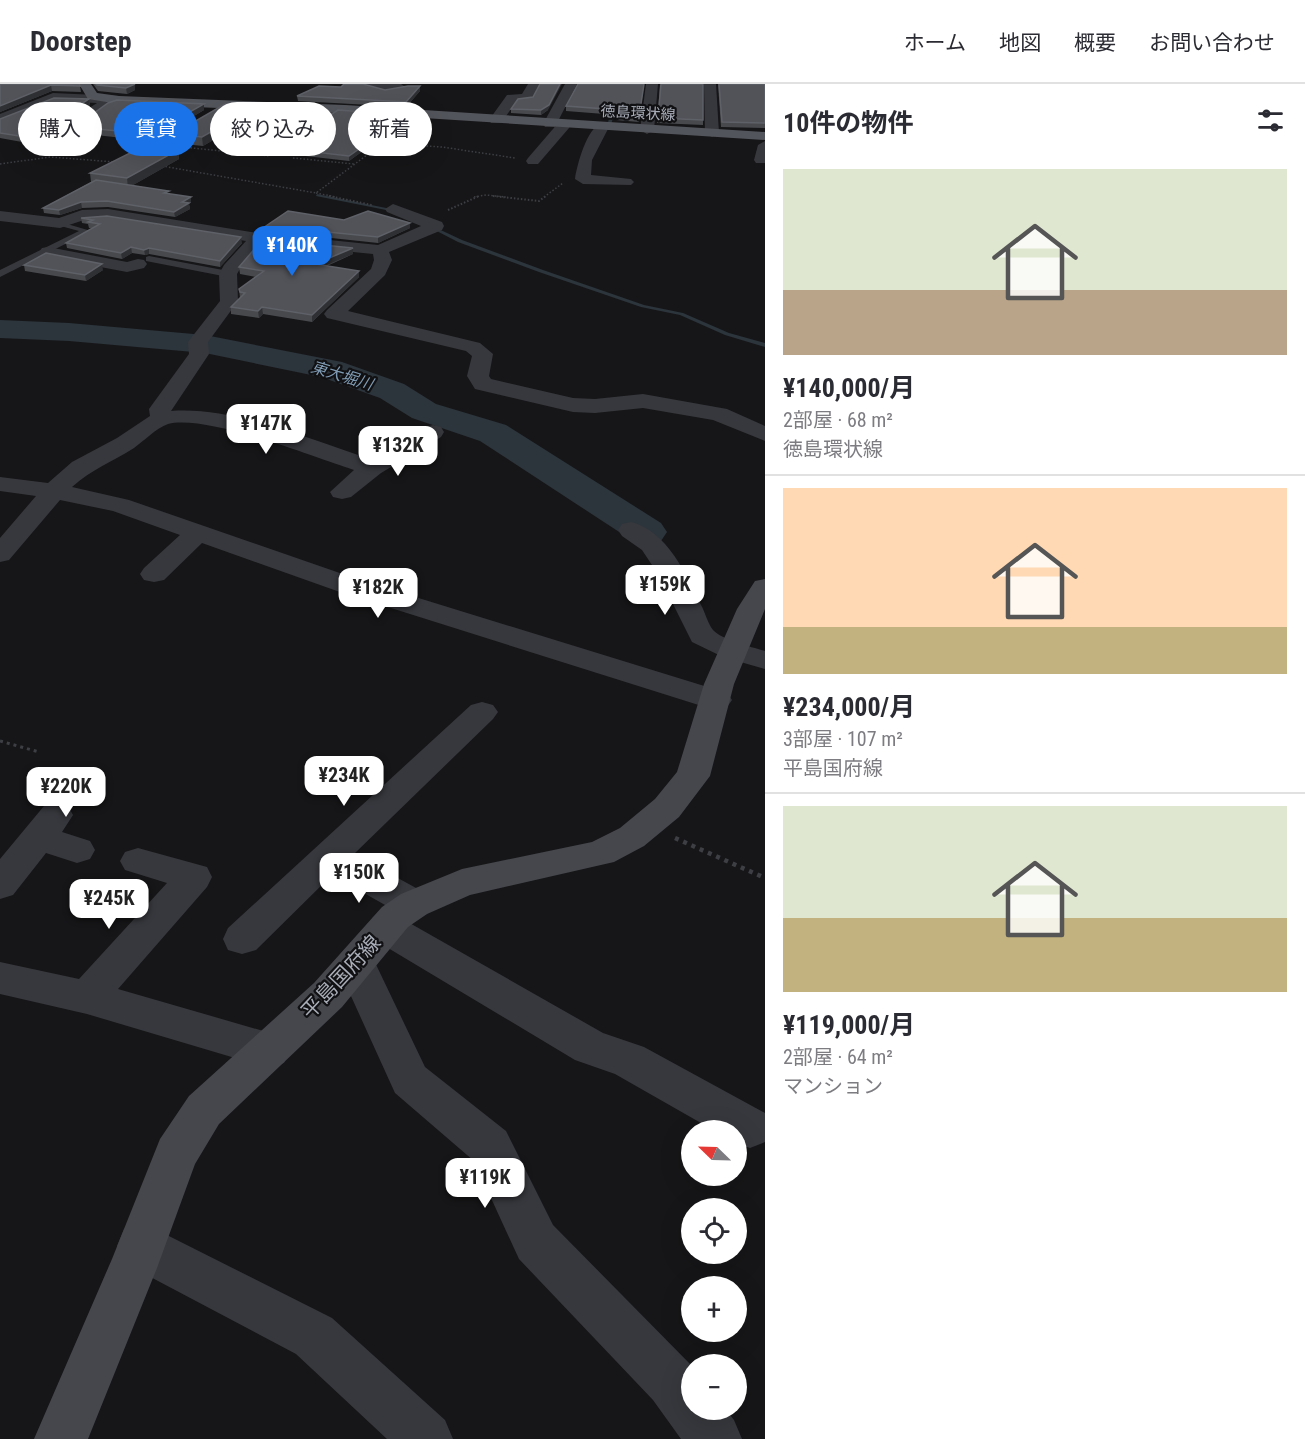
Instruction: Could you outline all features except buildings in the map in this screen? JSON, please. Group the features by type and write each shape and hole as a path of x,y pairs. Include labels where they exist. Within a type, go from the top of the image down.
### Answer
{"main road":[{"name":"徳島環状線","path":"85,84 93,96 119,100 210,104"},
{"name":"徳島環状線","path":"336,109 602,128 647,128 765,136"},
{"name":"平島国府線","path":"61,1439 141,1246 176,1154 204,1110 328,995 400,916 462,883 601,853 633,837 667,808 693,776 719,684 749,656 751,609 765,587"}],"street":[{"path":"496,120 512,98 526,98 534,84"},
{"path":"533,161 557,124 571,84"},
{"path":"647,128 652,84"},
{"path":"710,84 712,132"},
{"path":"336,112 371,86 400,88"},
{"path":"0,119 53,97 119,100"},
{"path":"102,106 107,102 119,100"},
{"path":"199,120 210,113"},
{"path":"602,128 585,160 583,179 626,182"},
{"path":"761,160 765,144"},
{"path":"393,209 431,225"},
{"path":"0,216 60,223 82,215 108,214 178,225 205,225 241,257 253,273"},
{"path":"241,257 380,250 431,225"},
{"path":"380,250 383,260 379,271 334,314 473,347 483,354 478,376 483,384 515,393 573,405 595,406 643,401 672,405 719,414 765,434"},
{"path":"48,252 127,267 143,262"},
{"path":"160,418 160,409 199,354 197,344 229,301 241,257"},
{"path":"0,554 54,491 80,467 125,443 160,418 190,416 255,429 372,468"},
{"path":"342,492 372,468 433,432"},
{"path":"0,484 54,491 120,505 347,585 716,700"},
{"path":"631,530 651,544 672,574 702,636 749,656"},
{"path":"154,574 198,532"},
{"path":"242,939 482,712"},
{"path":"0,885 47,826 77,850"},
{"path":"329,857 400,916 590,1047 629,1060 750,1128"},
{"path":"87,997 194,877 138,861"},
{"path":"356,963 410,1080 490,1146 536,1242 681,1395"},
{"path":"0,978 87,997 269,1050"},
{"path":"141,1246 314,1336 426,1439"},
{"path":"700,1420 715,1439"}],"lane":[{"path":"0,274 87,231 60,223"},
{"path":"143,262 241,257"}],"path":[{"path":"316,193 383,143 467,150 533,161"},
{"path":"0,164 50,157 120,163"},
{"path":"287,157 356,164"},
{"path":"155,165 393,209"},
{"path":"431,225 477,196 495,195 539,201 571,178 583,179"},
{"path":"0,741 39,752"},
{"path":"646,826 765,878"}],"waterway":[{"path":"615,126 609,126 620,84"},
{"path":"317,195 396,211"},
{"path":"430,226 460,241 541,271 643,306 681,314 727,334 765,345"},
{"name":"東大堀川","path":"0,329 69,332 205,344 330,369 392,391 424,411 493,433 647,532"}]}
